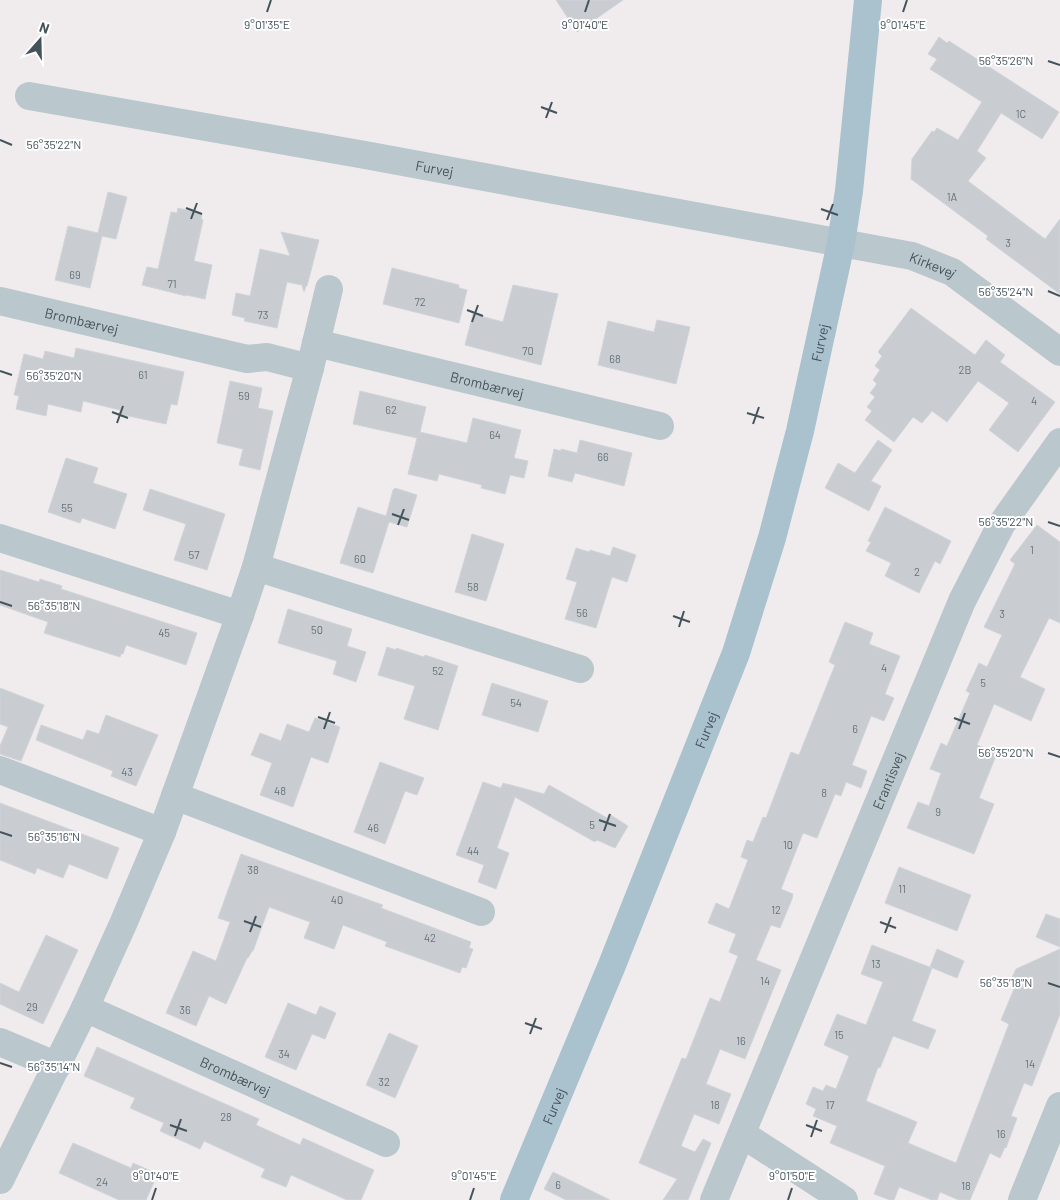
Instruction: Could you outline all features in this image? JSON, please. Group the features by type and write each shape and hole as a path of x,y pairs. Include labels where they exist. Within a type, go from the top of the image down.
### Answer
{"main road":[{"name":"Furvej","path":"514,1200 612,965 736,652 772,538 800,431 841,243 849,191 868,0"}],"street":[{"name":"Furvej","path":"29,96 841,243"},
{"name":"Kirkevej","path":"841,243 912,256 952,272 1060,352"},
{"path":"0,1180 85,1008 162,832 256,567 329,289"},
{"name":"Brombærvej","path":"0,301 247,359 313,355 660,426"},
{"name":"Erantisvej","path":"714,1200 962,601 1001,525 1060,442"},
{"path":"0,538 240,615"},
{"path":"256,567 580,669"},
{"path":"0,770 162,832"},
{"path":"175,796 481,912"},
{"name":"Brombærvej","path":"85,1008 386,1143"},
{"path":"0,1042 57,1066"},
{"path":"1022,1200 1060,1106"},
{"path":"742,1134 844,1200"}],"building":[{"path":"556,0 623,0 577,32"},
{"path":"939,37 947,43 949,41 1059,112 1042,139 1001,113 977,151 986,158 968,181 1045,239 1060,219 1060,294 986,239 988,236 911,179 912,159 932,131 934,132 937,128 958,140 982,102 930,69 937,59 928,54"},
{"path":"108,192 127,197 116,239 102,236 90,288 55,280 68,226 98,233"},
{"path":"178,208 202,214 201,219 203,220 194,261 212,265 205,299 142,285 147,267 158,269 171,212 177,213"},
{"path":"281,232 319,240 304,292 302,285 287,282 277,328 244,321 245,318 232,315 236,293 250,296 260,249 290,256"},
{"path":"392,268 459,285 459,288 467,290 459,323 383,304"},
{"path":"513,285 558,294 541,365 465,345 473,314 503,322"},
{"path":"911,308 975,355 986,340 1005,355 1000,362 1055,402 1018,452 989,430 1009,403 978,381 947,422 932,411 922,423 913,417 894,442 865,420 872,411 867,407 875,397 870,393 877,384 873,380 880,370 875,366 882,356 878,352"},
{"path":"657,320 690,327 676,384 598,365 608,321 654,332"},
{"path":"76,348 184,372 177,405 171,404 166,424 119,414 120,410 83,401 81,412 48,404 46,416 16,409 19,396 14,395 24,354 43,359 45,351 74,358"},
{"path":"230,381 262,388 258,408 273,411 260,470 239,465 243,449 217,443"},
{"path":"360,391 426,407 420,432 467,443 473,418 521,430 514,458 528,461 524,478 510,475 505,494 481,488 482,485 439,474 437,481 408,474 417,438 353,424"},
{"path":"580,440 632,453 624,486 575,473 572,482 548,476 554,449 577,453"},
{"path":"878,440 892,450 871,481 881,486 869,511 825,488 838,463 855,473"},
{"path":"66,458 98,468 93,483 127,494 115,529 82,518 80,523 48,512"},
{"path":"395,488 417,495 407,527 389,522 373,573 340,563 358,507 386,516"},
{"path":"150,489 225,514 207,570 174,560 186,524 143,510"},
{"path":"885,507 951,541 940,564 935,561 919,593 885,576 891,563 866,551 871,542 868,541"},
{"path":"1037,525 1060,542 1060,623 1049,618 1020,677 1045,689 1031,721 994,704 977,745 997,753 979,798 994,804 974,854 907,828 918,802 929,806 941,773 930,769 941,743 947,746 970,693 966,691 979,663 987,667 1002,635 984,627 1015,564 1010,560"},
{"path":"472,534 504,544 486,601 455,592"},
{"path":"613,547 636,555 627,582 612,577 596,628 565,619 577,582 566,579 576,548 610,556"},
{"path":"0,570 39,582 40,579 62,586 61,589 197,633 186,665 126,645 120,657 44,633 48,622 0,605"},
{"path":"288,609 352,629 347,646 366,652 356,682 333,674 337,661 278,643"},
{"path":"845,622 873,633 869,644 900,656 885,694 894,698 884,721 871,716 852,765 867,771 861,788 846,782 841,796 835,794 817,838 803,833 781,889 793,894 792,899 780,928 771,925 756,960 781,970 745,1059 720,1049 706,1084 731,1094 719,1124 694,1114 681,1146 695,1152 703,1139 711,1143 688,1200 663,1200 677,1179 639,1163 682,1058 686,1059 710,998 720,1002 738,956 729,952 736,934 708,923 716,903 729,909 748,860 741,857 747,840 753,842 763,817 766,818 791,752 799,755 835,665 829,662"},
{"path":"387,647 424,657 425,655 458,666 438,730 404,719 415,686 378,675"},
{"path":"492,683 548,701 538,732 482,715"},
{"path":"0,688 44,705 21,761 0,754 0,746 8,727 0,724"},
{"path":"106,715 158,735 136,786 111,776 113,771 36,740 41,725 83,740 87,730 99,734"},
{"path":"315,718 340,727 328,763 311,757 293,807 260,795 272,763 251,755 260,733 281,741 287,724 309,732"},
{"path":"380,762 424,778 417,795 405,791 385,844 354,832"},
{"path":"483,782 501,788 503,783 544,794 549,785 607,818 609,814 628,826 615,848 597,840 595,842 515,797 497,848 509,853 496,889 478,882 484,865 456,855"},
{"path":"0,803 119,848 107,879 69,864 63,878 37,868 35,874 0,860"},
{"path":"241,854 383,905 381,908 471,942 469,948 473,949 466,968 462,967 460,973 385,946 387,942 343,925 334,949 304,938 310,922 269,907 253,951 247,958 226,1004 209,996 196,1026 166,1013 193,951 216,961 230,922 218,918"},
{"path":"899,867 971,895 957,931 885,903"},
{"path":"1046,914 1060,919 1060,947 1036,937"},
{"path":"46,935 78,950 43,1024 0,1004 0,983 19,992"},
{"path":"872,945 932,968 912,1021 936,1030 928,1049 893,1036 880,1068 878,1067 866,1101 917,1122 908,1143 956,1163 1009,1024 1001,1020 1014,989 1010,982 1016,969 1060,949 1060,1014 1032,1086 1024,1083 1011,1116 1017,1118 1006,1148 1000,1158 990,1153 970,1200 959,1200 940,1192 937,1200 932,1200 899,1187 894,1200 874,1194 885,1166 830,1143 837,1126 813,1116 816,1109 806,1104 813,1087 823,1091 826,1085 836,1089 849,1056 824,1045 837,1014 866,1025 883,982 861,974"},
{"path":"937,949 964,961 957,978 930,967"},
{"path":"288,1003 316,1015 320,1006 336,1013 325,1039 312,1034 296,1070 265,1057"},
{"path":"389,1033 418,1046 395,1098 366,1085"},
{"path":"97,1047 259,1119 256,1125 300,1145 303,1138 374,1170 361,1200 347,1200 291,1175 286,1187 261,1177 265,1169 204,1141 200,1149 160,1131 164,1123 130,1108 135,1098 84,1076"},
{"path":"73,1143 131,1168 133,1163 153,1172 150,1180 154,1182 146,1200 119,1200 59,1173"},
{"path":"553,1172 610,1200 566,1200 544,1189"}]}
